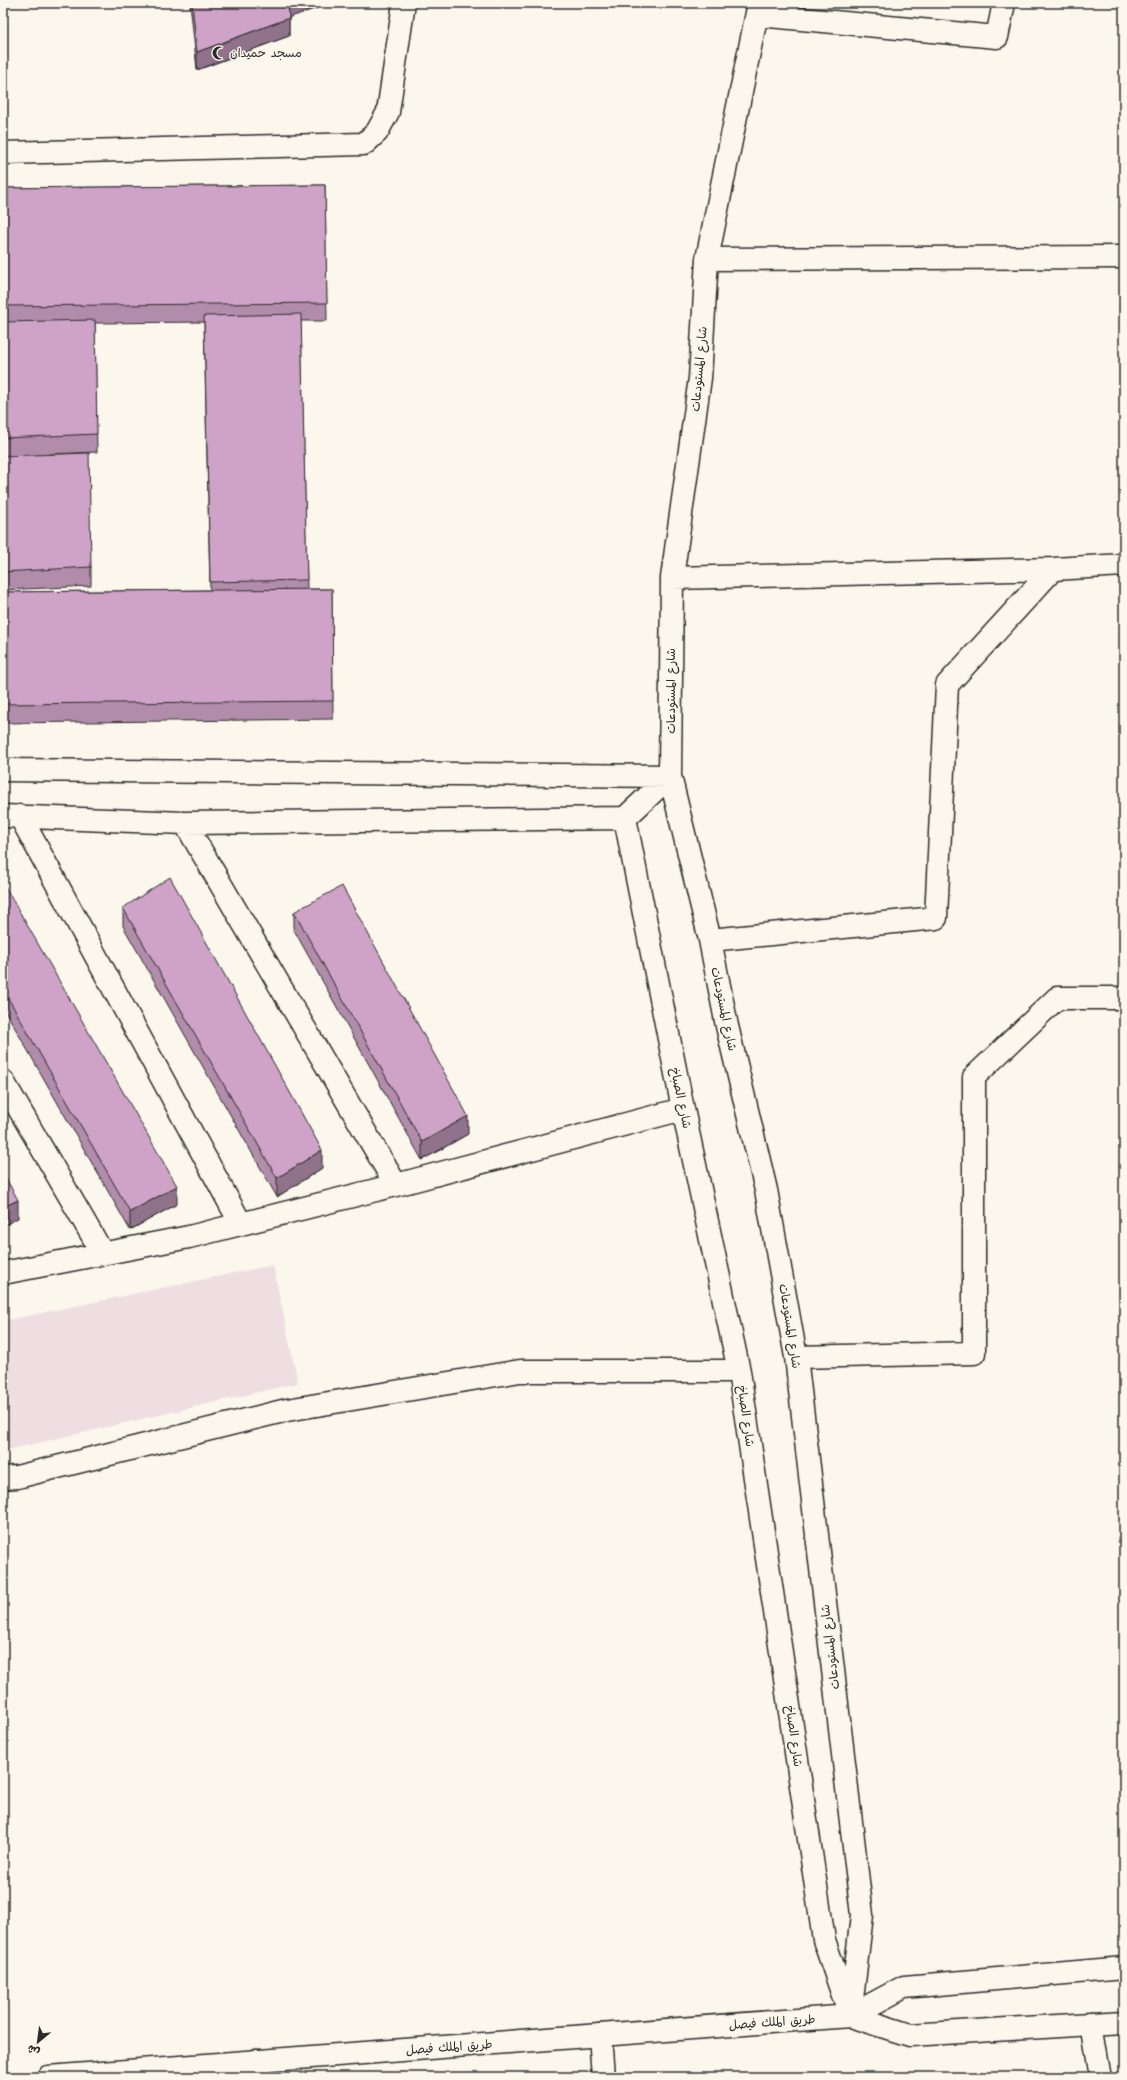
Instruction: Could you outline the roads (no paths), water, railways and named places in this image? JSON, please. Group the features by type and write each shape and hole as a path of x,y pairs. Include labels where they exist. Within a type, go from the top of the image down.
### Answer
{"street":[{"path":"3,153 364,144 377,132 388,112 404,3"},
{"path":"758,9 997,37 1004,3"},
{"name":"شارع المستودعات","path":"758,9 707,259 700,378 672,578 670,776 710,940 727,1026 766,1190 796,1358 862,1914 850,2016"},
{"path":"707,259 1124,257"},
{"path":"672,578 1053,570 1124,565"},
{"path":"710,940 936,918 947,685 1053,570"},
{"path":"3,770 670,776"},
{"path":"11,816 185,823 625,818 670,776"},
{"path":"11,816 241,1224"},
{"name":"شارع الصباخ","path":"625,818 683,1109 740,1371 824,1940 850,2016"},
{"path":"185,823 396,1185"},
{"path":"796,1358 974,1353 974,1078 1057,998 1124,998"},
{"path":"3,1081 103,1254"},
{"path":"3,1273 190,1237 396,1185 683,1109"},
{"path":"3,1478 17,1477 287,1410 520,1371 740,1371"},
{"name":"طريق الملك فيصل","path":"850,2016 904,1987 1124,1968"},
{"name":"طريق الملك فيصل","path":"48,2077 258,2069 600,2035 850,2016 910,2035 1124,2022"},
{"path":"1091,2024 1100,2077"},
{"path":"600,2035 603,2077"}],"place":[{"name":"مسجد حميدان","path":"219,53"}]}
